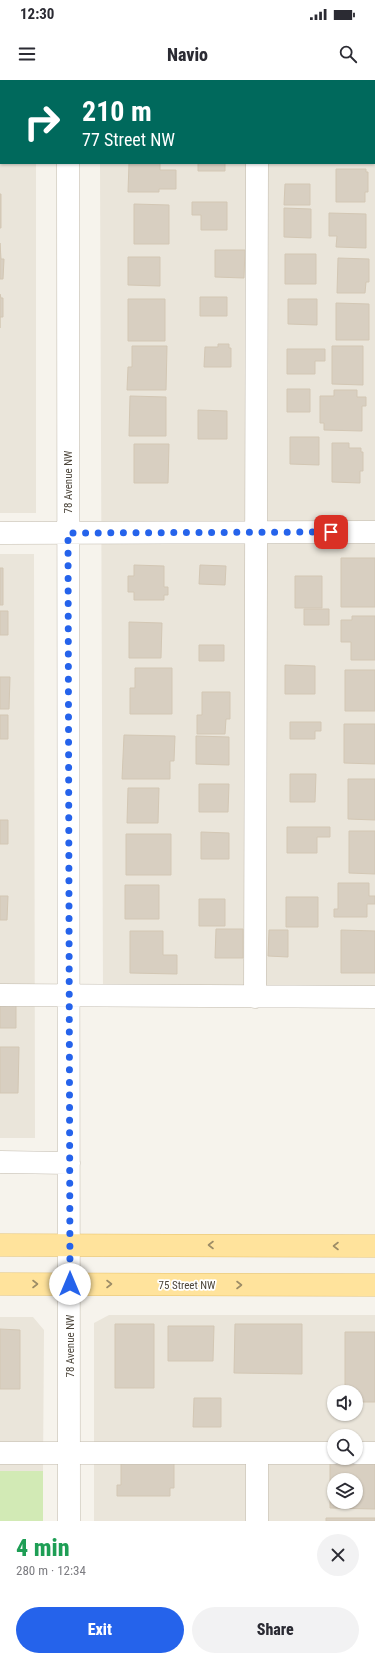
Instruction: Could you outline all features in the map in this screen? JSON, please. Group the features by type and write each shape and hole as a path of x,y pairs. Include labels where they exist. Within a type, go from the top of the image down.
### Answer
{"main road":[{"path":"0,1245 375,1246"},
{"name":"75 Street NW","path":"0,1284 375,1285"}],"street":[{"name":"78 Avenue NW","path":"68,164 70,1245 69,1521"},
{"path":"255,997 257,164"},
{"path":"0,533 375,532"},
{"path":"0,995 375,997"},
{"path":"0,1162 69,1163"},
{"path":"0,1453 327,1453"},
{"path":"257,1453 257,1521"},
{"path":"363,1453 375,1453"}],"shaded area":[{"path":"0,164 36,164 36,513 0,513"},
{"path":"100,164 375,164 375,989 103,988"},
{"path":"0,554 34,554 35,1138 0,1138"},
{"path":"109,1315 375,1315 375,1521 94,1521 94,1323"},
{"path":"0,1317 33,1317 44,1330 43,1471 0,1471"}],"green space":[{"path":"0,1471 43,1471 43,1521 0,1521"}],"building":[{"path":"129,164 160,164 160,170 176,170 176,189 159,189 159,192 128,192"},
{"path":"198,164 225,164 225,171 198,171"},
{"path":"336,169 366,169 366,172 368,172 368,192 365,192 365,202 336,202"},
{"path":"285,184 310,184 310,205 284,205"},
{"path":"1,194 1,228 0,228"},
{"path":"192,202 227,202 227,230 201,230 201,215 192,215"},
{"path":"134,204 169,205 169,244 134,244"},
{"path":"284,208 311,209 311,238 284,237"},
{"path":"329,213 366,214 366,248 336,247 337,236 329,236"},
{"path":"0,243 1,259 4,259 3,279 0,279"},
{"path":"215,250 245,250 244,278 215,277"},
{"path":"285,254 316,254 316,284 285,284"},
{"path":"128,257 160,257 160,286 128,285"},
{"path":"338,258 369,259 369,282 366,282 365,293 337,293"},
{"path":"0,294 1,298 3,298 3,317 0,317"},
{"path":"200,297 227,297 227,316 200,316"},
{"path":"128,299 165,299 165,341 128,341"},
{"path":"288,299 317,299 317,325 288,324"},
{"path":"336,303 369,304 369,340 336,340"},
{"path":"218,344 229,344 229,348 231,348 231,367 204,367 205,347 218,347"},
{"path":"132,346 167,346 166,390 127,390 128,367 132,367"},
{"path":"332,346 363,346 363,385 332,384"},
{"path":"287,349 325,349 325,361 315,361 315,374 287,374"},
{"path":"287,389 310,389 310,412 287,412"},
{"path":"334,390 357,390 357,397 366,397 366,406 362,406 362,431 324,430 324,423 320,423 320,396 334,396"},
{"path":"130,396 166,397 166,436 129,436"},
{"path":"198,410 227,411 227,439 198,439"},
{"path":"290,437 319,437 319,465 290,464"},
{"path":"332,443 349,443 349,448 361,448 361,452 363,452 363,471 360,471 360,483 332,482"},
{"path":"134,444 169,444 168,483 134,483"},
{"path":"341,558 375,558 375,607 341,607"},
{"path":"134,565 164,566 164,587 168,587 168,595 164,595 164,600 134,600 134,592 128,592 128,576 134,576"},
{"path":"200,565 226,566 225,585 199,584"},
{"path":"0,568 3,568 3,605 0,605"},
{"path":"295,576 322,576 322,608 295,608"},
{"path":"304,609 329,609 329,625 304,625"},
{"path":"0,611 8,611 8,635 0,635"},
{"path":"352,616 375,616 375,660 351,660 351,642 341,642 341,620 352,620"},
{"path":"129,622 162,623 161,658 129,658"},
{"path":"199,645 224,645 224,661 199,661"},
{"path":"285,665 315,666 315,694 285,694"},
{"path":"135,668 172,668 172,714 130,714 130,688 135,688"},
{"path":"345,670 375,670 375,711 345,711"},
{"path":"0,677 10,677 9,709 0,709"},
{"path":"202,692 230,692 230,719 226,719 225,734 197,734 197,715 202,715"},
{"path":"0,715 8,715 8,739 0,739"},
{"path":"290,722 321,722 321,731 315,731 315,739 290,739"},
{"path":"344,724 375,724 375,764 344,763"},
{"path":"124,735 175,736 174,761 170,761 170,779 122,779"},
{"path":"196,736 229,737 229,765 196,764"},
{"path":"290,774 316,774 315,802 290,802"},
{"path":"348,779 375,779 375,820 348,819"},
{"path":"199,784 229,784 228,812 199,812"},
{"path":"128,788 159,788 158,823 127,823"},
{"path":"0,820 8,820 8,844 0,844"},
{"path":"287,827 330,827 330,837 317,837 317,853 287,853"},
{"path":"349,831 375,831 375,874 349,873"},
{"path":"201,832 229,833 229,859 201,859"},
{"path":"126,834 171,834 171,875 126,875"},
{"path":"338,883 369,883 369,896 375,896 375,904 367,904 367,917 334,917 334,909 338,909"},
{"path":"125,885 159,885 159,919 125,919"},
{"path":"0,896 8,896 7,920 0,920"},
{"path":"286,897 318,897 318,927 286,927"},
{"path":"199,899 225,899 225,926 199,926"},
{"path":"216,929 243,929 243,958 215,958"},
{"path":"269,930 288,930 288,957 268,956"},
{"path":"341,930 375,931 375,973 341,973"},
{"path":"130,931 163,931 163,955 177,955 177,974 130,973"},
{"path":"0,1000 16,1000 16,1028 0,1028"},
{"path":"0,1047 19,1047 18,1093 0,1093"},
{"path":"115,1324 154,1324 154,1388 115,1388"},
{"path":"235,1324 302,1324 302,1374 234,1373"},
{"path":"168,1326 214,1326 213,1361 168,1361"},
{"path":"0,1329 20,1330 20,1389 0,1389"},
{"path":"345,1332 375,1332 375,1402 363,1402 363,1385 345,1385"},
{"path":"194,1398 221,1398 221,1427 193,1427"},
{"path":"363,1458 375,1458 375,1509 363,1509 363,1473 330,1473 330,1465 363,1465"},
{"path":"174,1459 174,1488 170,1488 170,1496 117,1496 117,1485 121,1485 121,1464"},
{"path":"326,1518 375,1518 375,1521 326,1521"}],"route":[{"path":"70,1284 68,533 331,532"}]}
